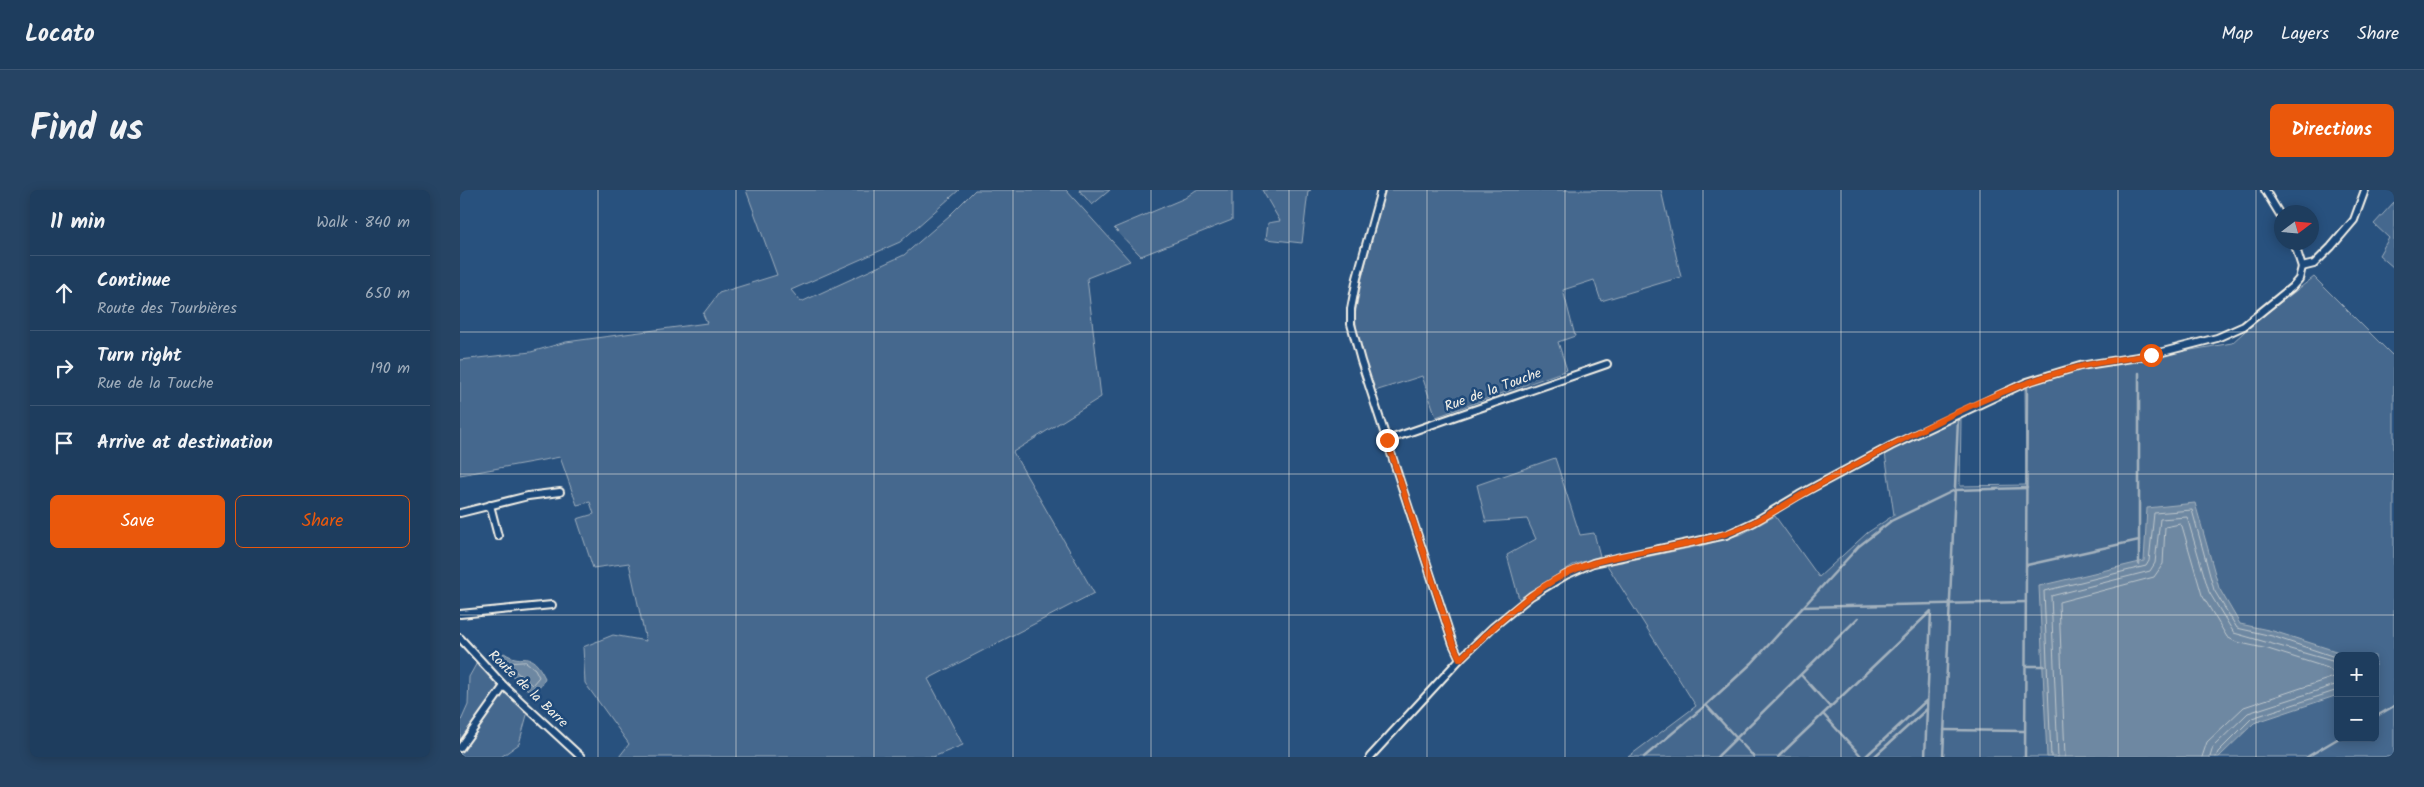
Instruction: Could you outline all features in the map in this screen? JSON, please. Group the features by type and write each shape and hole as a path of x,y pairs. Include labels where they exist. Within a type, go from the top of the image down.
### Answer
{"street":[{"path":"1381,190 1353,296 1351,324 1361,362 1453,644 1460,659"},
{"path":"2265,190 2274,205"},
{"path":"2302,267 2314,264 2331,248 2354,220 2365,190"},
{"path":"1370,757 1460,659 1531,596 1566,574 1593,563 1726,535 1754,522 1799,495 1891,446 2027,382 2080,366 2151,355 2217,338 2244,326 2292,288 2299,279 2302,267 2297,250"},
{"name":"Rue de la Touche","path":"1387,440 1607,364"},
{"path":"460,513 528,496 560,492"},
{"path":"490,505 498,536"},
{"path":"460,614 552,605"},
{"name":"Route de la Barre","path":"460,638 504,686 581,757"},
{"path":"460,748 504,686"}],"shaded area":[{"path":"746,190 959,190 900,242 791,290 801,302 904,255 950,215 975,190 1066,190 1130,261 1087,278 1101,397 1013,452 1094,593 928,679 963,745 933,757 619,757 629,744 585,683 583,647 613,635 646,641 629,563 593,568 577,519 594,514 590,502 577,505 560,457 460,475 460,360 531,352 566,342 707,323 703,314 719,293 777,275"},
{"path":"1079,190 1110,190 1092,205"},
{"path":"1196,190 1232,190 1232,220 1141,256 1114,228 1185,198"},
{"path":"1262,190 1311,190 1308,191 1302,243 1266,239 1268,223 1280,221"},
{"path":"1385,190 1661,190 1681,277 1601,301 1594,280 1563,290 1575,336 1558,342 1567,370 1436,417 1422,376 1375,391 1358,342 1355,315 1362,277"},
{"path":"2394,202 2394,268 2379,255 2389,238 2374,224"},
{"path":"2314,277 2392,355 2394,353 2394,757 1628,757 1696,706 1607,565 1704,545 1742,534 1775,516 1819,577 1867,533 1894,515 1885,453 1961,417 1960,486 2026,485 2025,385 2080,369 2232,343 2255,322"},
{"path":"1555,458 1580,535 1594,533 1600,556 1573,565 1519,599 1507,555 1536,539 1527,519 1486,522 1477,485"},
{"path":"479,659 527,715 519,744 501,757 465,757 460,754 460,723 468,705 469,677"}],"water":[{"path":"2195,503 2219,588 2240,624 2273,631 2339,652 2334,652 2334,696 2254,723 2219,757 2047,757 2039,586 2144,561 2147,508"},
{"path":"504,653 511,657 531,660 540,668 545,678 535,691 530,692 495,660"}],"waterway":[{"path":"2139,373 2139,564"},
{"path":"2025,757 2027,385"},
{"path":"1943,757 1958,420"},
{"path":"1644,757 1752,663 1859,546 1891,521 1955,490 2027,488"},
{"path":"2027,565 2139,540"},
{"path":"1802,607 2026,602"},
{"path":"1778,757 1931,611 1925,757"},
{"path":"1717,757 1858,618"},
{"path":"2026,666 2044,666"},
{"path":"1801,675 1830,707"},
{"path":"1865,757 1927,700"},
{"path":"1706,705 1754,757"},
{"path":"2379,715 2394,706"},
{"path":"1874,757 1927,709"},
{"path":"1823,714 1862,757"},
{"path":"1944,730 2024,731"},
{"path":"2307,757 2334,741"}],"route":[{"path":"1387,440 1453,644 1460,659 1531,596 1566,574 1593,563 1726,535 1754,522 1799,495 1891,446 2027,382 2080,366 2151,355"}]}
